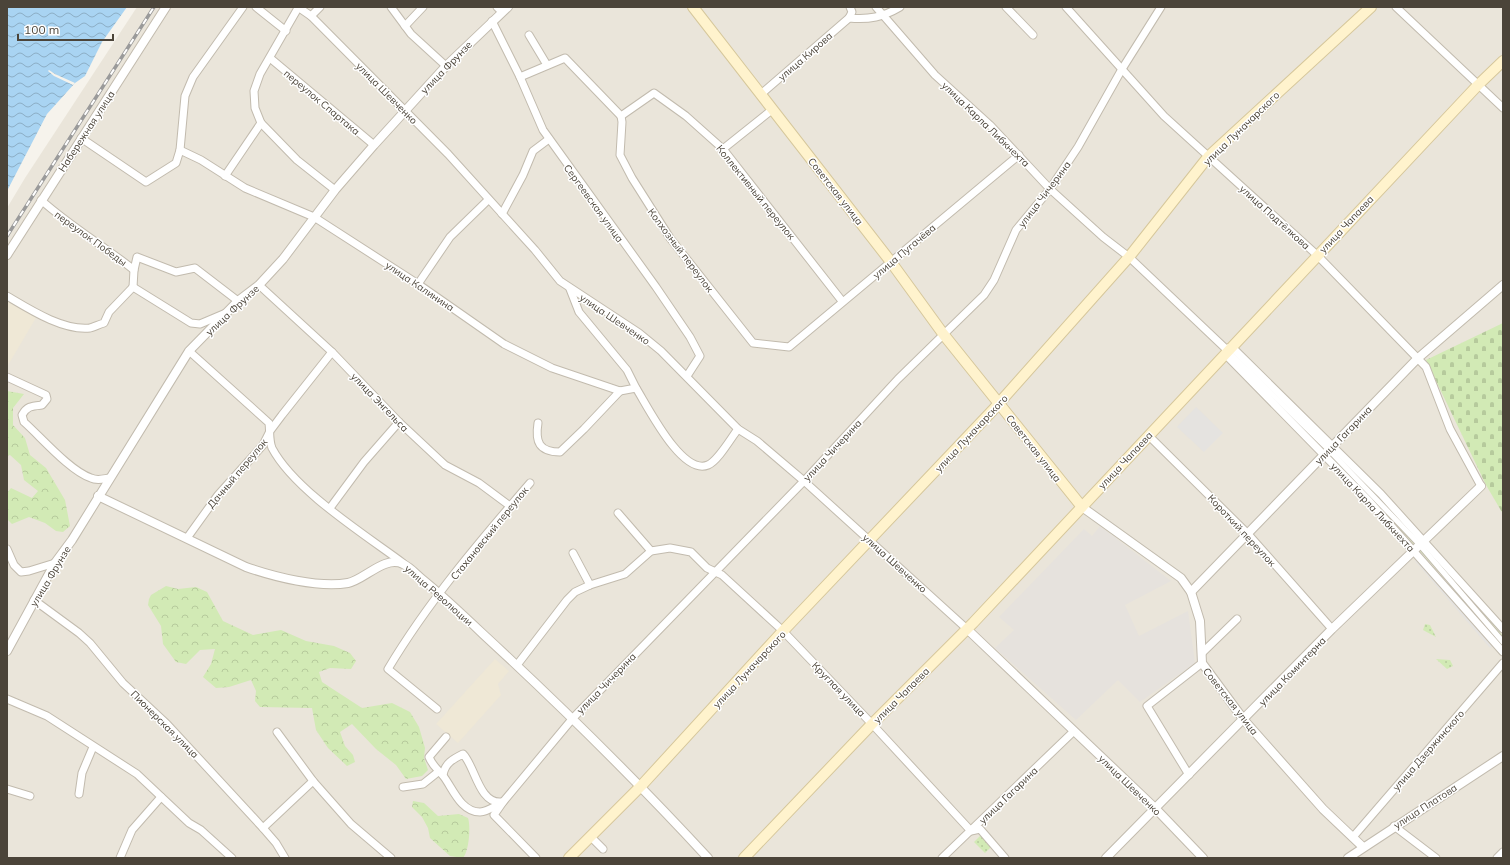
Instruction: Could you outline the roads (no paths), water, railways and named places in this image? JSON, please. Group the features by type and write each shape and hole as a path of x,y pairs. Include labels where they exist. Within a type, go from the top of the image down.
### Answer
{"main road":[{"name":"Советская улица","path":"693,7 773,109 944,335 1082,507"},
{"name":"улица Луначарского","path":"568,858 641,786 783,631 999,404 1129,257 1208,157 1371,7"},
{"name":"улица Чапаева","path":"744,858 872,724 967,629 1317,255 1478,85 1503,61"}],"street":[{"name":"Набережная улица","path":"7,255 166,7"},
{"path":"81,138 146,182 176,163 180,150 185,96 193,78 243,7"},
{"path":"256,7 286,31"},
{"path":"311,16 320,7"},
{"path":"405,26 423,7"},
{"path":"850,7 852,12 849,18 866,20 884,16 900,7"},
{"name":"улица Карла Либкнехта","path":"876,7 935,75 1019,154 1050,189 1103,237 1129,257 1228,350 1329,450 1419,545 1503,629"},
{"path":"1006,7 1033,35"},
{"name":"улица Подтёлкова","path":"1066,7 1164,116 1317,255 1426,367 1450,429 1480,486"},
{"name":"улица Чичерина","path":"536,858 494,815 503,802 573,718 804,481 898,378 984,295 994,280 1016,230 1050,189 1078,147 1122,70 1161,7"},
{"path":"1396,7 1503,108"},
{"path":"298,8 260,74 254,91 255,108 261,123 297,160 335,190"},
{"name":"улица Шевченко","path":"298,8 311,16 404,112 448,154 488,200 535,250 560,281 639,333 687,376 738,429 757,441 804,481 967,629 1155,808 1203,858"},
{"path":"393,8 405,26 446,66"},
{"name":"улица Фрунзе","path":"7,650 55,563 189,351 238,301 259,285 283,259 335,190 374,145 446,66 492,21 502,9"},
{"name":"улица Кирова","path":"761,94 849,18"},
{"name":"Сергеевская улица","path":"492,21 520,77 543,130 656,287 690,337 700,356 687,376"},
{"path":"529,35 547,65"},
{"name":"переулок Спартака","path":"270,58 374,145"},
{"path":"520,77 565,58 621,116"},
{"name":"Коллективный переулок","path":"621,116 654,93 686,116 723,149 842,301"},
{"path":"723,149 773,109"},
{"name":"Колхозный переулок","path":"621,116 620,155 649,206 670,238 753,343 789,348"},
{"path":"225,176 261,123"},
{"path":"502,214 523,176 534,151 549,138"},
{"name":"улица Калинина","path":"180,150 201,160 245,188 314,217 418,284 504,344 552,368 620,391 636,388"},
{"name":"улица Пугачёва","path":"789,348 842,301 1019,154"},
{"name":"переулок Победы","path":"41,200 63,220 88,235 134,270 137,257 176,272 195,268 238,301"},
{"path":"418,284 450,237 488,200"},
{"path":"7,296 46,317 73,327 90,328 104,323 109,312 133,287 134,270"},
{"name":"улица Энгельса","path":"259,285 332,352 399,422 445,465 479,483 510,506"},
{"name":"улица Гагарина","path":"1191,592 1417,358 1503,285"},
{"path":"133,287 191,323 200,324 226,313"},
{"name":"улица Шевченко","path":"570,289 578,312 627,370 636,388"},
{"name":"улица Карла Либкнехта","path":"1228,350 1329,450 1411,525 1419,545 1503,652"},
{"path":"189,351 269,423 272,447 288,470 311,494 403,563"},
{"name":"Дачный переулок","path":"186,538 218,495 263,445 270,431 332,352"},
{"path":"7,377 46,394 47,399 42,405 30,406 26,408 22,415 24,422 77,471 90,478 98,480 109,478"},
{"path":"636,388 673,448 692,464 707,466 714,462 738,429"},
{"path":"538,423 536,437 543,448 549,452 560,452 584,430 620,391"},
{"path":"330,508 364,462 399,422"},
{"name":"Короткий переулок","path":"1148,435 1248,534 1332,629"},
{"name":"Стахановский переулок","path":"437,709 388,669 415,627 440,594 530,483"},
{"name":"улица Коминтерна","path":"1106,858 1244,720 1332,629 1480,486"},
{"name":"улица Революции","path":"98,496 246,567 266,574 318,583 350,582 380,566 392,562 403,563 440,594 573,718 641,786 708,858"},
{"name":"Советская улица","path":"1082,507 1166,565 1181,578 1191,592 1200,621 1202,664 1244,720 1302,786 1363,847"},
{"path":"516,665 575,592 590,585 625,574 651,551 618,513"},
{"name":"улица Карла Либкнехта","path":"1419,545 1503,642"},
{"name":"Круглая улица","path":"651,551 670,548 691,552 707,568 715,571 783,631 971,831 980,829 1005,858"},
{"path":"7,549 14,565 21,572 29,572 55,563"},
{"path":"573,553 590,585"},
{"name":"Пионерская улица","path":"34,600 90,643 123,683 167,724 263,828 276,843 285,858"},
{"path":"1202,653 1238,619"},
{"name":"улица Дзержинского","path":"1353,837 1503,663"},
{"path":"1189,775 1147,706 1202,664"},
{"path":"7,699 47,716 82,737 93,747 137,774 189,823 201,830 232,858"},
{"name":"улица Гагарина","path":"942,858 1074,731"},
{"path":"277,732 313,781 351,824 391,858"},
{"path":"446,736 429,757 432,765 440,773 459,801 469,809 481,812 503,802"},
{"path":"79,794 82,773 93,747"},
{"path":"403,787 423,784 440,773 452,759 463,754 469,760 478,784 489,798 496,803 503,802"},
{"name":"улица Платова","path":"1348,858 1394,826 1503,756"},
{"path":"263,828 313,781"},
{"path":"7,789 30,796"},
{"path":"120,858 132,830 161,797"},
{"path":"1394,826 1436,858"},
{"path":"590,836 603,849"},
{"path":"1497,858 1503,852"}],"water":[{"path":"7,7 127,7 102,42 85,76 75,83 47,114 7,191"}],"railway":[{"path":"7,236 154,7"}]}
